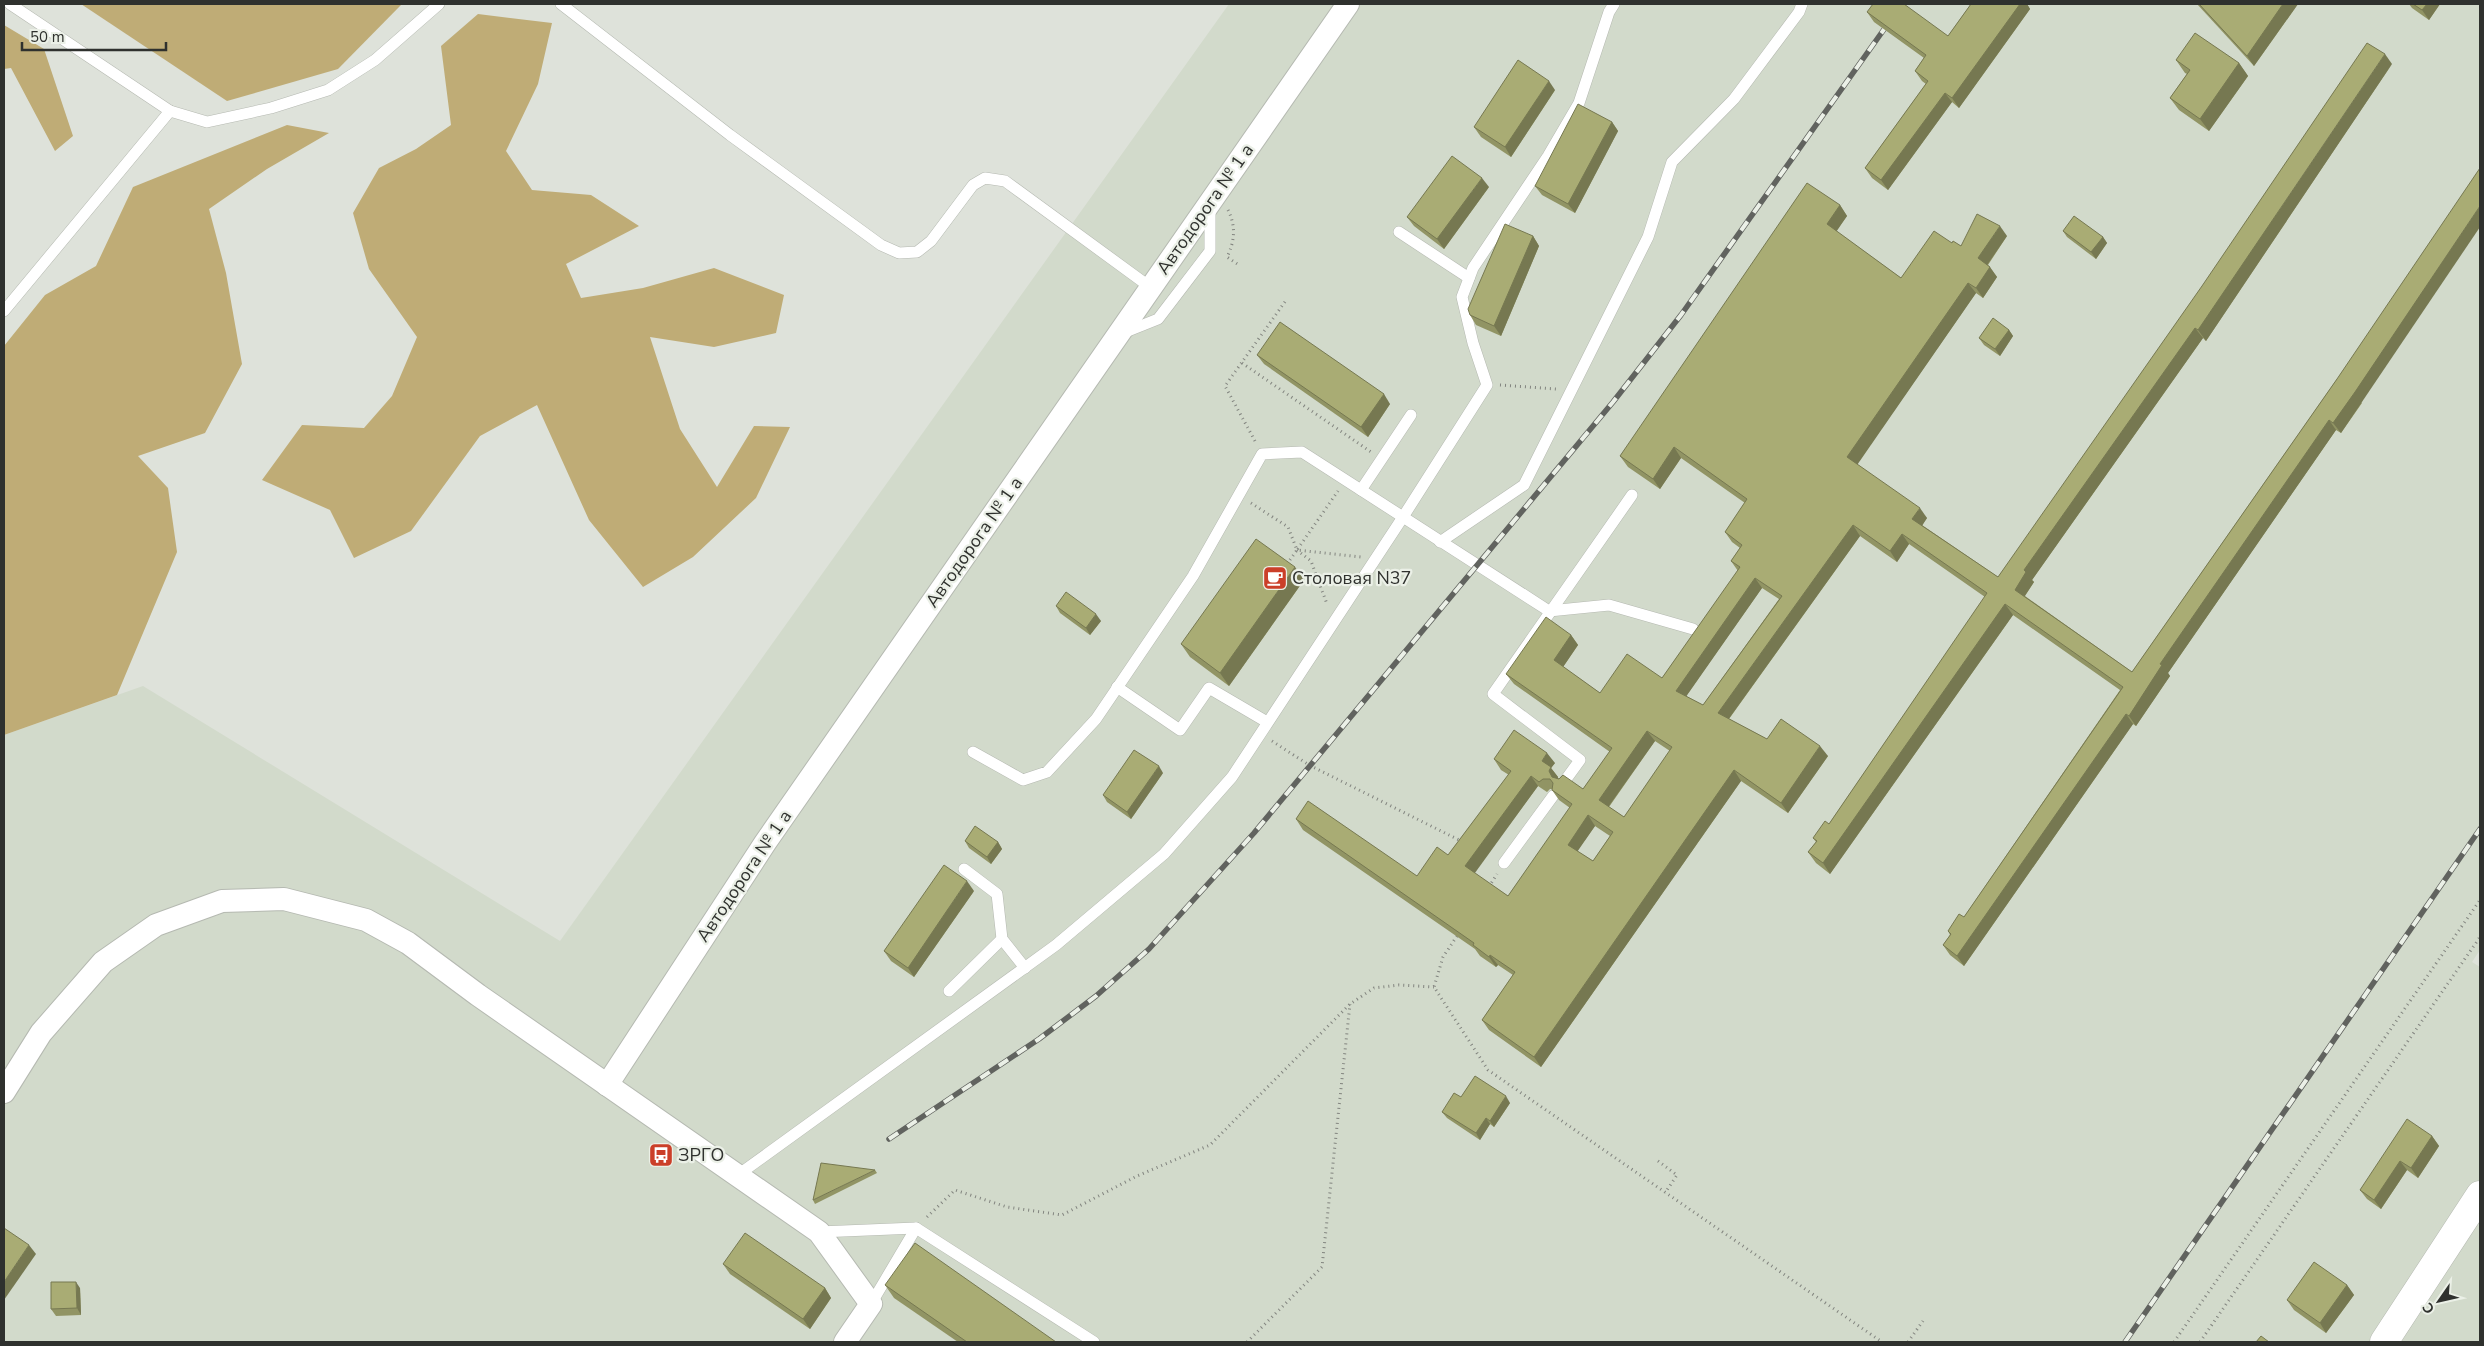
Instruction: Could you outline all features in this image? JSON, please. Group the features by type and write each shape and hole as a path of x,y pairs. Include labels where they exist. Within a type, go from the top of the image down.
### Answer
{"street":[{"name":"Автодорога № 1 а","path":"607,1085 764,844 1150,287 1218,203 1348,4"},
{"path":"4,1092 41,1034 102,962 156,925 222,901 284,899 366,920 408,943 607,1085 819,1232 871,1304 845,1342"},
{"path":"2384,1342 2480,1195"}],"lane":[{"path":"10,4 170,112 207,122 271,108 328,90 375,60 439,4"},
{"path":"561,4 730,135 881,245 899,253 917,252 931,241 973,185 985,178 1005,181 1150,287"},
{"path":"738,1175 1056,946 1164,854 1232,777 1403,517 1487,385 1472,343 1462,297 1473,268 1548,156 1579,103 1614,4"},
{"path":"1440,542 1524,485 1648,237 1672,162 1734,99 1799,12 1802,4"},
{"path":"4,311 170,112"},
{"path":"1116,336 1158,319 1210,251 1218,203"},
{"path":"1399,232 1469,278"},
{"path":"1361,490 1411,415"},
{"path":"973,752 1023,780 1047,772 1096,719 1193,576 1262,454 1302,452 1549,610 1609,605 1693,629"},
{"path":"1564,782 1580,760 1493,694 1549,610 1632,495"},
{"path":"1117,687 1180,730 1209,688 1267,722"},
{"path":"1504,863 1553,796"},
{"path":"964,869 997,894 1002,939 1024,968"},
{"path":"949,991 1002,939"},
{"path":"819,1232 916,1228 1094,1342"},
{"path":"871,1304 916,1228"}],"path":[{"path":"1218,203 1234,222 1232,247 1228,257 1239,265"},
{"path":"1262,454 1225,386 1287,300"},
{"path":"1242,363 1381,460"},
{"path":"1504,385 1572,391"},
{"path":"1285,566 1346,480"},
{"path":"1239,496 1288,527 1297,550 1311,561 1334,621"},
{"path":"1297,550 1376,558"},
{"path":"1260,732 1310,765 1470,846"},
{"path":"2174,1342 2480,900"},
{"path":"1457,936 1443,957 1434,987 1488,1070 1882,1342"},
{"path":"2200,1342 2480,937"},
{"path":"916,1228 955,1190 1007,1207 1062,1215 1137,1176 1210,1145 1350,1004 1374,988 1399,985 1434,987"},
{"path":"1246,1342 1322,1267 1350,1004"},
{"path":"1658,1161 1678,1175 1665,1193"},
{"path":"1908,1342 1923,1321"}],"shaded area":[{"path":"81,4 402,4 338,69 227,101"},
{"path":"1229,4 2480,4 2480,950 2472,962 2480,967 2480,1342 4,1342 4,735 143,686 560,941"},
{"path":"478,14 552,23 538,84 506,151 532,190 591,195 639,226 566,264 581,298 643,288 714,268 784,295 776,333 714,347 650,337 680,429 717,487 754,426 790,427 756,498 693,557 643,587 589,520 537,405 480,436 411,531 354,558 330,510 262,480 302,425 364,428 392,396 417,337 369,269 353,213 379,168 416,149 451,125 441,46"},
{"path":"4,25 44,49 73,136 55,151 11,68 4,69"},
{"path":"287,125 329,133 267,169 209,209 226,273 242,364 205,433 138,456 168,488 177,552 117,695 4,735 4,346 45,295 96,266 133,187"}],"building":[{"path":"1873,4 1904,4 1948,36 1971,4 2020,4 1952,98 1945,93 1881,180 1865,168 1928,81 1915,71 1926,55 1867,12"},
{"path":"2199,4 2283,4 2247,56"},
{"path":"2413,4 2427,4 2422,10"},
{"path":"2195,33 2239,63 2200,119 2170,98 2190,70 2176,60"},
{"path":"2367,43 2385,54 2198,330 2195,328 2024,570 2026,572 2015,590 2132,672 2337,379 2480,168 2480,206 2355,392 2333,423 2329,420 2160,664 2162,665 2129,716 2126,714 1957,956 1943,945 1951,934 1948,931 1959,914 1964,917 2123,687 2005,604 1823,863 1808,852 1817,841 1813,838 1825,821 1829,824 1987,593 1902,534 1890,551 1853,525 1718,713 1767,739 1781,719 1820,746 1781,803 1734,770 1534,1057 1482,1020 1515,972 1490,955 1489,957 1473,945 1474,943 1296,819 1308,801 1417,876 1437,847 1448,855 1511,771 1494,759 1514,730 1547,753 1542,761 1551,767 1549,771 1552,777 1559,779 1563,775 1583,789 1612,748 1506,674 1546,617 1571,635 1554,660 1600,693 1627,654 1662,678 1740,567 1731,561 1742,545 1725,532 1747,499 1674,447 1653,479 1620,456 1807,183 1840,205 1827,224 1901,278 1934,231 1952,243 1953,241 1961,246 1977,214 2000,226 1978,258 1990,267 1976,288 1968,283 1847,457 1920,508 1912,519 1998,577 2202,286","holes":["1755,578 1782,596 1703,705 1676,691","1647,731 1672,747 1624,817 1599,800","1531,776 1539,782 1543,779 1550,779 1553,783 1552,790 1572,804 1508,896 1465,866","1588,815 1613,832 1593,861 1568,845"]},
{"path":"1518,60 1549,81 1505,147 1474,127"},
{"path":"1578,104 1612,122 1568,204 1535,186"},
{"path":"1452,156 1482,178 1437,239 1407,217"},
{"path":"2074,216 2103,237 2091,252 2063,231"},
{"path":"1505,224 1533,236 1494,326 1470,315 1468,309"},
{"path":"1993,318 2009,330 1995,349 1979,338"},
{"path":"1280,322 1384,394 1361,427 1257,355"},
{"path":"1256,539 1295,567 1220,673 1181,644"},
{"path":"1066,592 1096,614 1086,628 1056,606"},
{"path":"1134,750 1159,766 1127,812 1103,795"},
{"path":"975,826 998,842 987,857 965,841"},
{"path":"944,865 967,881 908,968 884,951"},
{"path":"1475,1076 1506,1096 1490,1121 1486,1118 1476,1133 1442,1112 1454,1093 1461,1097"},
{"path":"2407,1119 2432,1136 2411,1168 2400,1161 2374,1200 2360,1190"},
{"path":"821,1163 875,1170 813,1200"},
{"path":"4,1228 29,1245 4,1282"},
{"path":"745,1233 825,1288 803,1319 723,1264"},
{"path":"915,1243 1056,1342 967,1342 885,1285"},
{"path":"2314,1262 2347,1285 2320,1323 2287,1300"},
{"path":"51,1282 76,1282 77,1308 51,1309"},
{"path":"2261,1336 2269,1342 2256,1342"}],"railway":[{"path":"889,1139 1039,1039 1096,996 1149,949 1254,833 1613,402 1681,315 1902,4"},
{"path":"2125,1342 2480,829"}],"place":[{"name":"Столовая N37","path":"1275,578"},
{"name":"ЗРГО","path":"661,1155"}]}
